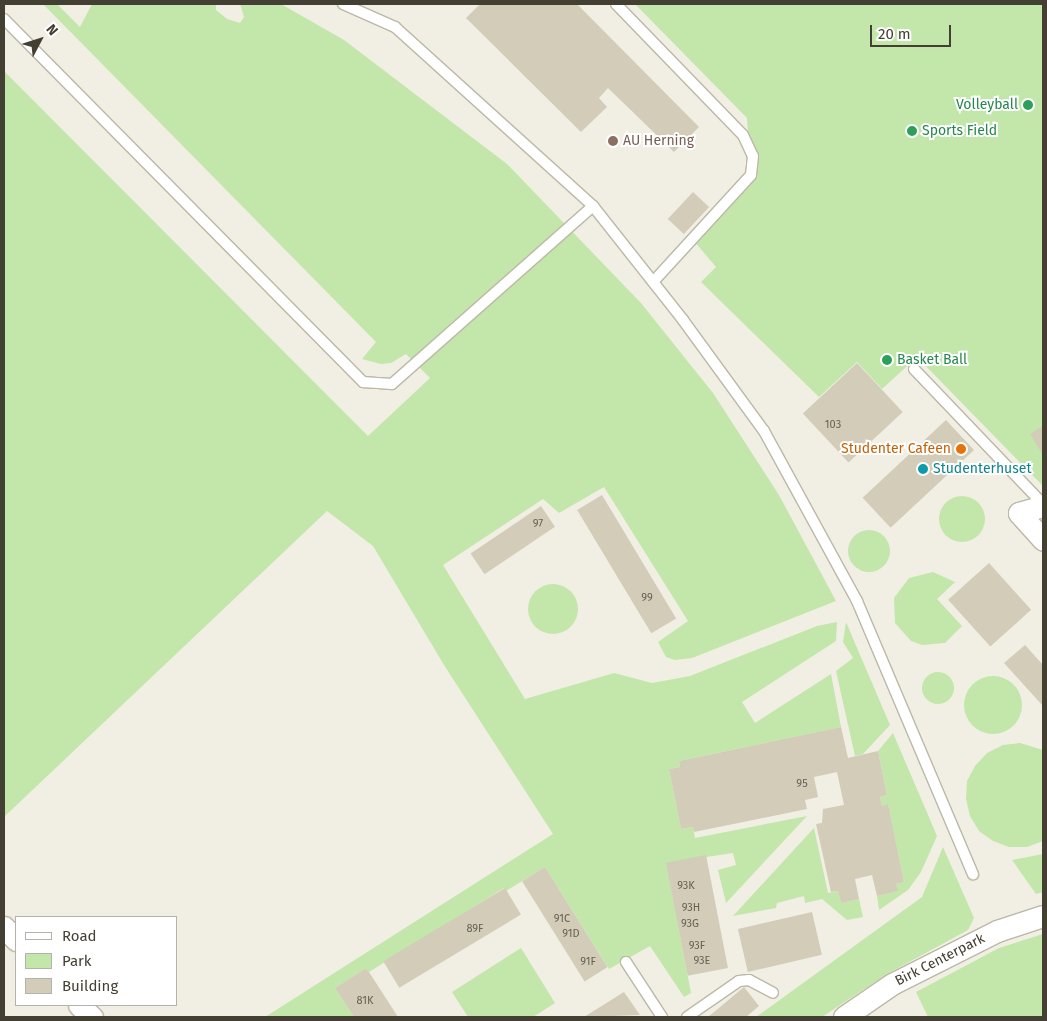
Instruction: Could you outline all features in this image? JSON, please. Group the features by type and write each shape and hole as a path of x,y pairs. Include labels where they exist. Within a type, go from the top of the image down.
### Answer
{"street":[{"path":"1043,505 1019,513 1043,540"},
{"name":"Birk Centerpark","path":"844,1017 892,984 997,931 1043,916"},
{"path":"4,927 15,939"},
{"path":"80,1006 92,1017"}],"lane":[{"path":"343,4 395,27 593,206 653,282 764,431 853,595 973,874"},
{"path":"616,4 743,135 752,156 751,176 653,282"},
{"path":"4,19 362,382 392,384 593,206"},
{"path":"914,369 1043,505"},
{"path":"626,962 662,1017"},
{"path":"687,1017 739,981 749,980 773,993"}],"green space":[{"path":"43,4 57,4 80,27 92,4 216,4 216,10 227,19 240,23 244,17 240,4 281,4 344,40 507,164 641,303 713,393 779,495 836,601 692,658 675,660 666,657 658,642 688,621 604,487 559,513 543,499 443,565 525,699 614,673 652,683 690,676 817,626 837,622 836,641 742,702 755,723 831,674 841,727 679,761 680,767 669,769 681,829 693,827 695,838 807,816 726,903 718,870 736,865 733,853 666,863 691,993 684,997 650,946 609,969 545,867 506,891 504,888 369,972 366,968 335,988 354,1017 265,1017 553,834 444,665 373,546 327,511 4,817 4,71 368,436 430,378 406,354 391,363 381,364 362,359 376,342"},
{"path":"635,4 1043,4 1043,486 917,357 882,389 857,362 819,397 701,282 716,267 693,240 751,175 747,118"},
{"path":"962,496 975,500 981,506 985,519 981,532 975,538 962,542 949,538 943,532 939,519 943,506 949,500"},
{"path":"869,530 884,536 890,551 884,566 869,572 854,566 848,551 854,536"},
{"path":"933,572 955,582 937,599 962,626 945,643 922,645 911,641 895,623 894,598 909,578"},
{"path":"553,584 563,586 571,591 576,599 578,609 576,619 571,627 563,632 553,634 543,632 535,627 530,619 528,609 530,599 535,591 543,586"},
{"path":"846,622 890,725 863,754 855,756 836,671 853,658 843,642"},
{"path":"938,672 944,673 949,677 953,682 953,694 949,699 944,703 938,704 932,703 927,699 923,694 922,688 923,682 927,677 932,673"},
{"path":"993,676 1004,678 1014,684 1020,694 1022,705 1020,716 1014,726 1004,732 993,734 982,732 972,726 966,716 964,705 966,694 972,684 982,678"},
{"path":"893,733 937,836 921,872 908,890 879,910 877,896 897,891 896,884 904,882 888,805 882,806 880,797 887,795 878,751"},
{"path":"1020,743 1043,750 1043,841 1027,847 1009,847 993,841 979,831 970,816 966,799 967,781 975,766 987,753 1003,745"},
{"path":"814,828 828,893 838,891 841,903 859,899 863,917 847,920 822,899 805,903 804,896 777,903 776,908 733,916"},
{"path":"943,847 974,918 968,930 887,974 822,1017 756,1017 922,897"},
{"path":"1043,854 1043,892 1036,894 1012,860"},
{"path":"1043,934 1043,1017 928,1017 916,992 999,948"},
{"path":"521,948 555,1003 533,1017 468,1017 452,992"}],"building":[{"path":"480,4 577,4 699,127 674,152 608,88 599,98 607,107 581,132 466,18"},
{"path":"693,192 709,207 684,234 668,219"},
{"path":"857,363 903,412 849,462 803,413"},
{"name":"Studenterhuset","path":"946,420 974,450 891,528 863,498"},
{"path":"1043,426 1043,455 1030,434"},
{"path":"602,495 676,618 651,633 577,510"},
{"path":"541,506 555,527 485,574 471,554"},
{"path":"989,563 1031,610 990,647 948,600"},
{"path":"1025,645 1043,665 1043,706 1004,663"},
{"path":"841,727 848,758 878,751 887,795 880,797 882,806 888,804 904,882 896,884 898,891 877,896 872,875 855,879 859,899 841,903 838,891 831,892 816,824 822,823 823,809 844,805 837,772 814,777 818,797 805,800 807,809 694,832 693,827 681,829 669,769 680,767 679,761"},
{"path":"706,855 728,968 688,976 666,863"},
{"path":"545,867 608,967 585,981 522,881"},
{"path":"505,888 521,915 399,988 383,961"},
{"path":"812,912 822,955 748,972 738,929"},
{"path":"366,968 398,1017 354,1017 335,988"},
{"path":"744,987 759,1006 746,1017 708,1017"},
{"path":"624,992 640,1015 584,1017"}],"place":[{"name":"Volleyball","path":"1028,105"},
{"name":"Sports Field","path":"912,131"},
{"name":"AU Herning","path":"613,141"},
{"name":"Basket Ball","path":"887,360"},
{"name":"Studenter Cafeen","path":"961,449"},
{"name":"Studenterhuset","path":"923,469"}]}
